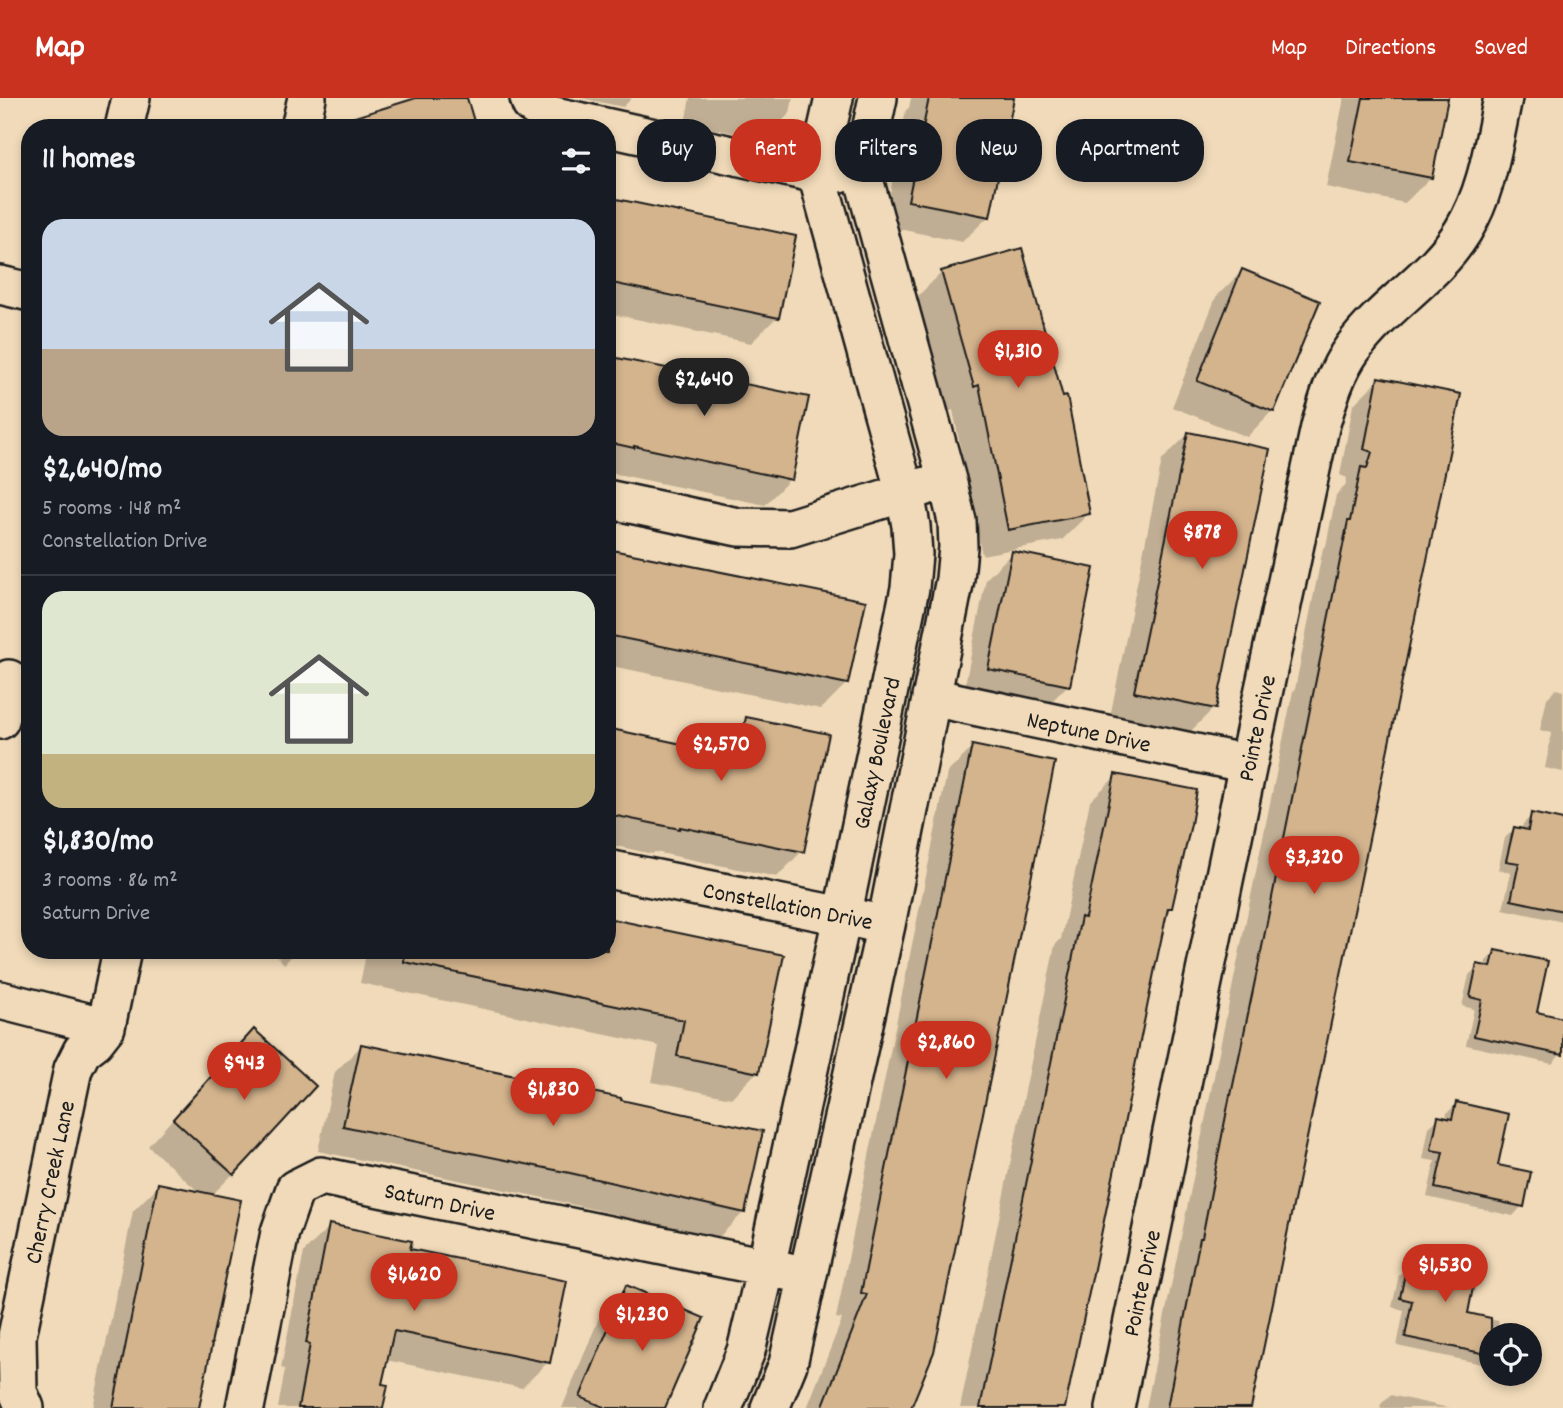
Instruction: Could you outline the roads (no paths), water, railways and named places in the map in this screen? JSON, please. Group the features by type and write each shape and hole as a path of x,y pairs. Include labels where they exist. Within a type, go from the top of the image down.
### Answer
{"street":[{"path":"126,119 131,98"},
{"path":"302,119 307,98"},
{"path":"529,98 531,104 546,114 569,119"},
{"name":"Galaxy Boulevard","path":"821,156 834,98"},
{"name":"Galaxy Boulevard","path":"874,119 878,98"},
{"name":"Pointe Drive","path":"1115,1408 1248,764 1317,440 1329,396 1340,370 1360,339 1444,257 1463,231 1486,181 1503,98"},
{"path":"616,129 730,155"},
{"name":"Galaxy Boulevard","path":"723,1408 746,1351 766,1267 911,588 913,554 905,493 819,182"},
{"name":"Galaxy Boulevard","path":"770,1408 788,1364 886,925 955,579 958,547 957,521 947,480 864,182"},
{"path":"0,285 21,290"},
{"path":"616,501 738,527 790,528 947,480"},
{"path":"0,720 13,680"},
{"name":"Neptune Drive","path":"931,697 1248,764"},
{"name":"Constellation Drive","path":"616,871 886,925"},
{"path":"0,1000 106,1027 120,959"},
{"name":"Cherry Creek Lane","path":"15,1396 17,1336 73,1069 82,1051 95,1041 106,1027"},
{"name":"Saturn Drive","path":"246,1408 280,1232 295,1189 321,1176 808,1277"}]}
